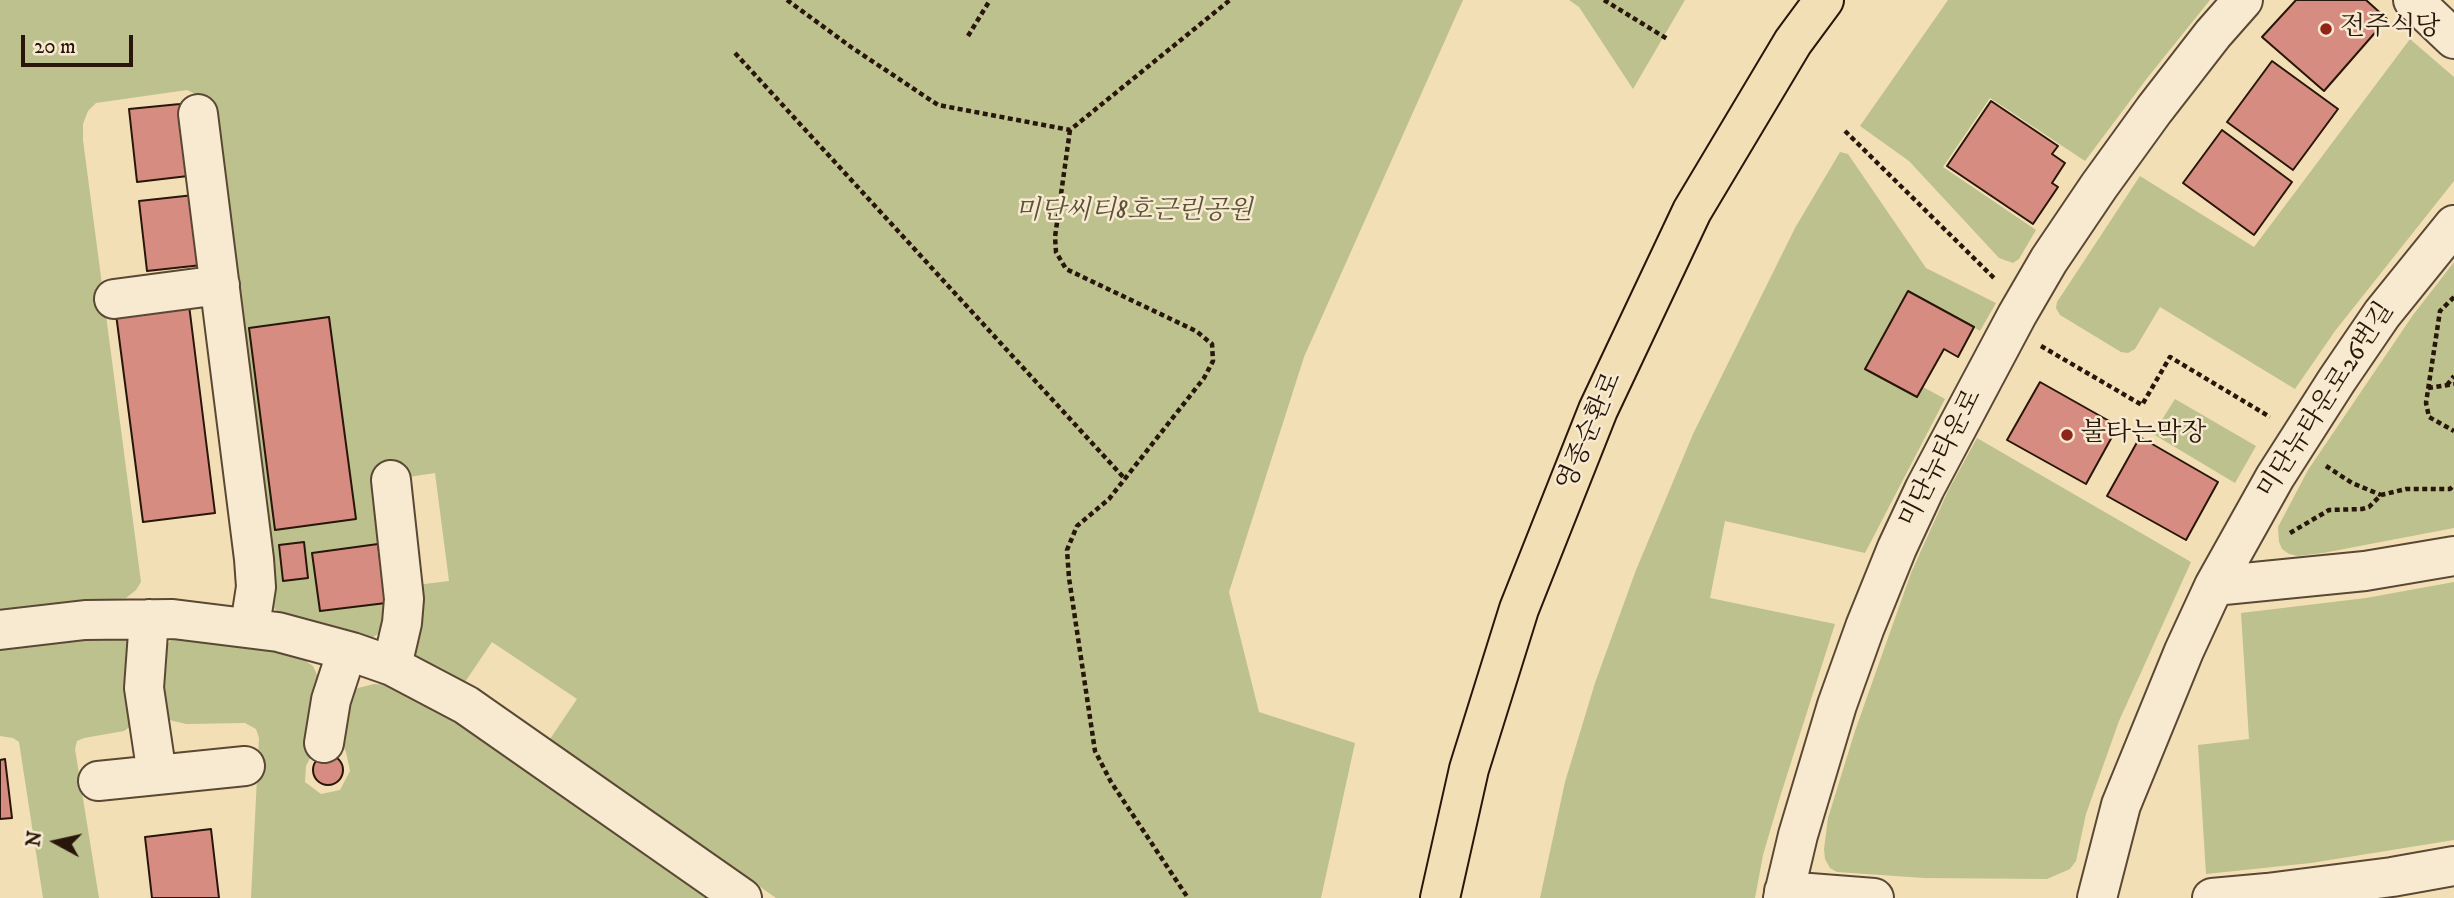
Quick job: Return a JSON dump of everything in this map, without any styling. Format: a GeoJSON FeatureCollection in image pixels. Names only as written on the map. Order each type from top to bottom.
{"type":"FeatureCollection","features":[{"type":"Feature","properties":{"kind":"main road","name":"영종순환로"},"geometry":{"type":"LineString","coordinates":[[1440,898],[1469,769],[1518,610],[1598,410],[1692,211],[1793,42],[1824,0]]}},
{"type":"Feature","properties":{"kind":"street","name":"미단뉴타운로"},"geometry":{"type":"LineString","coordinates":[[1874,898],[1784,895],[1798,835],[1838,705],[1865,627],[1897,548],[1925,488],[2049,260],[2154,110],[2243,0]]}},
{"type":"Feature","properties":{"kind":"street"},"geometry":{"type":"LineString","coordinates":[[2413,0],[2454,39]]}},
{"type":"Feature","properties":{"kind":"street"},"geometry":{"type":"LineString","coordinates":[[198,114],[255,569],[255,594],[247,628]]}},
{"type":"Feature","properties":{"kind":"street","name":"미단뉴타운로26번길"},"geometry":{"type":"LineString","coordinates":[[2097,898],[2121,805],[2178,664],[2214,586],[2275,477],[2337,380],[2382,314],[2454,225]]}},
{"type":"Feature","properties":{"kind":"street"},"geometry":{"type":"LineString","coordinates":[[114,299],[220,285]]}},
{"type":"Feature","properties":{"kind":"street"},"geometry":{"type":"LineString","coordinates":[[391,480],[404,599],[402,623],[392,666]]}},
{"type":"Feature","properties":{"kind":"street"},"geometry":{"type":"LineString","coordinates":[[2214,586],[2352,573],[2454,556]]}},
{"type":"Feature","properties":{"kind":"street"},"geometry":{"type":"LineString","coordinates":[[149,619],[144,688],[157,775]]}},
{"type":"Feature","properties":{"kind":"street"},"geometry":{"type":"LineString","coordinates":[[0,630],[85,620],[173,619],[278,632],[392,666],[466,705],[742,898]]}},
{"type":"Feature","properties":{"kind":"street"},"geometry":{"type":"LineString","coordinates":[[324,743],[331,700],[347,651]]}},
{"type":"Feature","properties":{"kind":"street"},"geometry":{"type":"LineString","coordinates":[[98,781],[245,766]]}},
{"type":"Feature","properties":{"kind":"street"},"geometry":{"type":"LineString","coordinates":[[2213,898],[2367,880],[2454,866]]}},
{"type":"Feature","properties":{"kind":"path"},"geometry":{"type":"LineString","coordinates":[[788,0],[851,47],[938,105],[1070,130]]}},
{"type":"Feature","properties":{"kind":"path"},"geometry":{"type":"LineString","coordinates":[[968,36],[990,0]]}},
{"type":"Feature","properties":{"kind":"path"},"geometry":{"type":"LineString","coordinates":[[1188,898],[1111,782],[1096,751],[1067,550],[1077,526],[1109,499],[1204,379],[1213,361],[1212,344],[1196,331],[1066,269],[1056,252],[1055,237],[1070,130],[1230,0]]}},
{"type":"Feature","properties":{"kind":"path"},"geometry":{"type":"LineString","coordinates":[[1604,0],[1669,40]]}},
{"type":"Feature","properties":{"kind":"path"},"geometry":{"type":"LineString","coordinates":[[735,53],[1125,479]]}},
{"type":"Feature","properties":{"kind":"path"},"geometry":{"type":"LineString","coordinates":[[1845,131],[1997,282]]}},
{"type":"Feature","properties":{"kind":"path"},"geometry":{"type":"LineString","coordinates":[[2454,297],[2440,311],[2426,411],[2429,417],[2454,431]]}},
{"type":"Feature","properties":{"kind":"path"},"geometry":{"type":"LineString","coordinates":[[2040,345],[2142,405],[2170,357],[2280,422]]}},
{"type":"Feature","properties":{"kind":"path"},"geometry":{"type":"LineString","coordinates":[[2446,385],[2454,376]]}},
{"type":"Feature","properties":{"kind":"path"},"geometry":{"type":"LineString","coordinates":[[2428,388],[2454,384]]}},
{"type":"Feature","properties":{"kind":"path"},"geometry":{"type":"LineString","coordinates":[[2322,462],[2352,483],[2381,495]]}},
{"type":"Feature","properties":{"kind":"path"},"geometry":{"type":"LineString","coordinates":[[2285,536],[2329,510],[2362,509],[2369,507],[2381,495],[2406,489],[2450,489],[2454,485]]}},
{"type":"Feature","properties":{"kind":"green space","name":"미단씨티8호근린공원"},"geometry":{"type":"Polygon","coordinates":[[[0,0],[1463,0],[1304,357],[1229,592],[1259,712],[1355,743],[1321,898],[776,898],[550,739],[577,699],[492,642],[465,682],[422,664],[415,654],[413,638],[416,585],[449,581],[435,473],[402,478],[394,580],[382,631],[372,638],[359,638],[280,614],[273,607],[269,595],[204,103],[197,95],[187,90],[96,103],[88,111],[83,124],[141,582],[126,598],[0,614],[0,0]]]}},
{"type":"Feature","properties":{"kind":"green space"},"geometry":{"type":"Polygon","coordinates":[[[1569,0],[1685,0],[1633,89],[1579,7],[1569,0]]]}},
{"type":"Feature","properties":{"kind":"green space"},"geometry":{"type":"Polygon","coordinates":[[[1948,0],[2210,0],[2085,161],[1990,98],[1943,167],[2036,230],[2019,259],[2013,263],[1999,258],[1909,161],[1860,126],[1948,0]]]}},
{"type":"Feature","properties":{"kind":"green space"},"geometry":{"type":"Polygon","coordinates":[[[2410,39],[2454,77],[2454,181],[2335,331],[2295,389],[2160,307],[2135,349],[2128,353],[2121,352],[2060,315],[2056,308],[2057,302],[2140,176],[2254,247],[2410,39]]]}},
{"type":"Feature","properties":{"kind":"green space"},"geometry":{"type":"Polygon","coordinates":[[[1840,152],[1848,154],[1926,268],[1996,303],[1980,331],[1908,291],[1866,368],[1917,397],[1923,387],[1945,399],[1865,553],[1725,521],[1710,598],[1835,624],[1763,855],[1755,898],[1540,898],[1565,782],[1595,683],[1636,570],[1693,434],[1795,228],[1840,152]]]}},
{"type":"Feature","properties":{"kind":"green space"},"geometry":{"type":"Polygon","coordinates":[[[2454,262],[2454,528],[2323,553],[2298,556],[2289,554],[2282,549],[2279,542],[2278,527],[2308,470],[2413,315],[2454,262]]]}},
{"type":"Feature","properties":{"kind":"green space"},"geometry":{"type":"Polygon","coordinates":[[[2175,399],[2256,446],[2235,483],[2153,434],[2175,399]]]}},
{"type":"Feature","properties":{"kind":"green space"},"geometry":{"type":"Polygon","coordinates":[[[1977,438],[2191,562],[2119,721],[2086,814],[2076,861],[2070,869],[2047,879],[1924,878],[1837,872],[1830,868],[1824,849],[1828,818],[1855,731],[1911,573],[1948,491],[1977,438]]]}},
{"type":"Feature","properties":{"kind":"green space"},"geometry":{"type":"Polygon","coordinates":[[[2454,582],[2454,840],[2311,863],[2206,874],[2198,745],[2249,739],[2241,613],[2366,598],[2454,582]]]}},
{"type":"Feature","properties":{"kind":"green space"},"geometry":{"type":"Polygon","coordinates":[[[118,634],[133,644],[131,726],[124,731],[84,738],[77,741],[75,749],[99,898],[43,898],[19,742],[0,736],[0,648],[118,634]]]}},
{"type":"Feature","properties":{"kind":"green space"},"geometry":{"type":"Polygon","coordinates":[[[182,635],[292,652],[313,666],[319,679],[312,754],[306,766],[305,782],[321,794],[340,790],[350,771],[346,752],[339,738],[347,696],[358,688],[374,684],[391,685],[422,699],[471,730],[715,898],[251,898],[259,738],[256,729],[245,723],[186,724],[165,719],[160,654],[169,642],[182,635]]]}},
{"type":"Feature","properties":{"kind":"building"},"geometry":{"type":"Polygon","coordinates":[[[2296,0],[2366,0],[2387,19],[2324,91],[2262,37],[2296,0]]]}},
{"type":"Feature","properties":{"kind":"building"},"geometry":{"type":"Polygon","coordinates":[[[2272,61],[2338,109],[2293,170],[2227,122],[2272,61]]]}},
{"type":"Feature","properties":{"kind":"building"},"geometry":{"type":"Polygon","coordinates":[[[1991,101],[2058,146],[2052,154],[2065,163],[2052,183],[2058,187],[2033,224],[1947,166],[1991,101]]]}},
{"type":"Feature","properties":{"kind":"building"},"geometry":{"type":"Polygon","coordinates":[[[180,104],[188,176],[137,182],[129,109],[180,104]]]}},
{"type":"Feature","properties":{"kind":"building"},"geometry":{"type":"Polygon","coordinates":[[[2222,130],[2292,182],[2254,235],[2183,183],[2222,130]]]}},
{"type":"Feature","properties":{"kind":"building"},"geometry":{"type":"Polygon","coordinates":[[[194,195],[202,265],[147,271],[139,201],[194,195]]]}},
{"type":"Feature","properties":{"kind":"building"},"geometry":{"type":"Polygon","coordinates":[[[1908,291],[1974,327],[1958,357],[1944,349],[1917,397],[1865,369],[1908,291]]]}},
{"type":"Feature","properties":{"kind":"building"},"geometry":{"type":"Polygon","coordinates":[[[189,305],[215,513],[143,522],[116,314],[189,305]]]}},
{"type":"Feature","properties":{"kind":"building"},"geometry":{"type":"Polygon","coordinates":[[[329,317],[356,519],[275,530],[249,328],[329,317]]]}},
{"type":"Feature","properties":{"kind":"building"},"geometry":{"type":"Polygon","coordinates":[[[2040,382],[2118,426],[2086,484],[2007,440],[2040,382]]]}},
{"type":"Feature","properties":{"kind":"building"},"geometry":{"type":"Polygon","coordinates":[[[2140,437],[2218,482],[2186,540],[2107,496],[2140,437]]]}},
{"type":"Feature","properties":{"kind":"building"},"geometry":{"type":"Polygon","coordinates":[[[304,542],[308,578],[283,581],[279,545],[304,542]]]}},
{"type":"Feature","properties":{"kind":"building"},"geometry":{"type":"Polygon","coordinates":[[[378,544],[386,603],[320,611],[312,553],[378,544]]]}},
{"type":"Feature","properties":{"kind":"building"},"geometry":{"type":"Polygon","coordinates":[[[328,755],[339,759],[343,770],[339,781],[328,785],[317,781],[313,770],[317,759],[328,755]]]}},
{"type":"Feature","properties":{"kind":"building"},"geometry":{"type":"Polygon","coordinates":[[[5,759],[12,818],[0,819],[0,760],[5,759]]]}},
{"type":"Feature","properties":{"kind":"building"},"geometry":{"type":"Polygon","coordinates":[[[211,829],[219,898],[152,898],[145,837],[211,829]]]}},
{"type":"Feature","properties":{"kind":"place","name":"전주식당"},"geometry":{"type":"Point","coordinates":[2326,29]}},
{"type":"Feature","properties":{"kind":"place","name":"불타는막장"},"geometry":{"type":"Point","coordinates":[2067,435]}}]}
